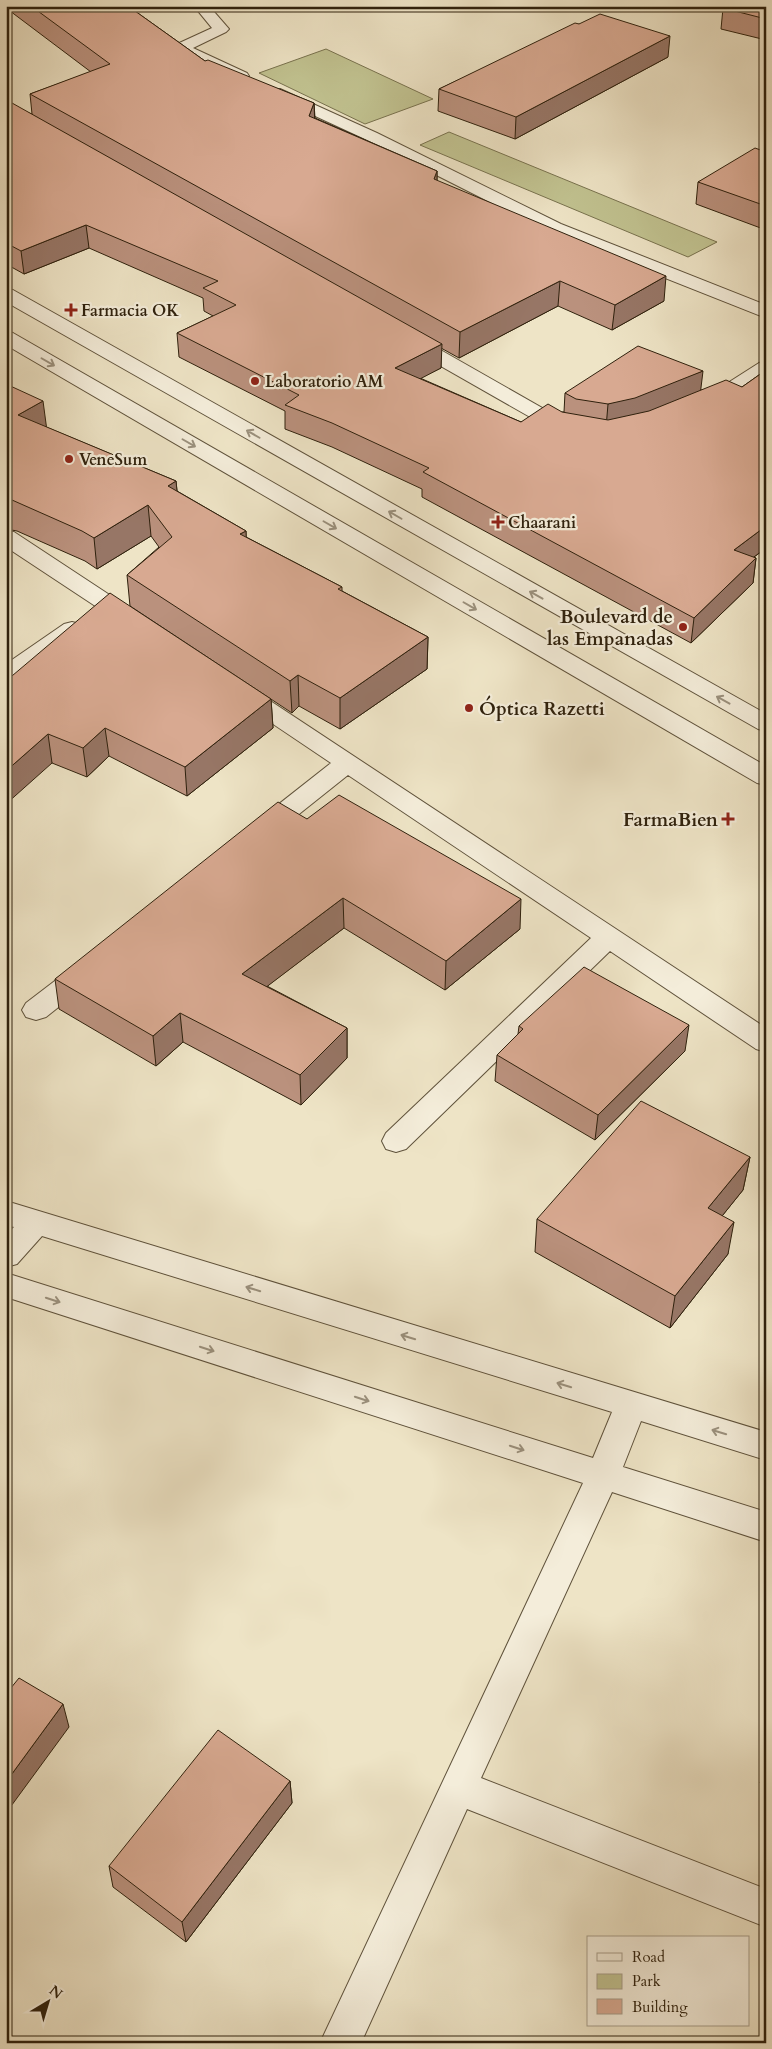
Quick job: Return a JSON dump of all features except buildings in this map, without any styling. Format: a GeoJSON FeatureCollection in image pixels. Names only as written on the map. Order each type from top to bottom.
{"type":"FeatureCollection","features":[{"type":"Feature","properties":{"kind":"street"},"geometry":{"type":"LineString","coordinates":[[201,6],[221,29],[180,48],[371,136],[555,228],[766,312]]}},
{"type":"Feature","properties":{"kind":"street"},"geometry":{"type":"LineString","coordinates":[[6,294],[766,724]]}},
{"type":"Feature","properties":{"kind":"street"},"geometry":{"type":"LineString","coordinates":[[395,332],[568,430],[587,433]]}},
{"type":"Feature","properties":{"kind":"street"},"geometry":{"type":"LineString","coordinates":[[6,337],[766,777]]}},
{"type":"Feature","properties":{"kind":"street"},"geometry":{"type":"LineString","coordinates":[[684,412],[719,397],[766,367]]}},
{"type":"Feature","properties":{"kind":"street"},"geometry":{"type":"LineString","coordinates":[[6,537],[149,631]]}},
{"type":"Feature","properties":{"kind":"street"},"geometry":{"type":"LineString","coordinates":[[6,675],[108,604]]}},
{"type":"Feature","properties":{"kind":"street"},"geometry":{"type":"LineString","coordinates":[[223,681],[766,1042]]}},
{"type":"Feature","properties":{"kind":"street"},"geometry":{"type":"LineString","coordinates":[[238,850],[347,763]]}},
{"type":"Feature","properties":{"kind":"street"},"geometry":{"type":"LineString","coordinates":[[396,1141],[608,937]]}},
{"type":"Feature","properties":{"kind":"street"},"geometry":{"type":"LineString","coordinates":[[36,1010],[106,955]]}},
{"type":"Feature","properties":{"kind":"street"},"geometry":{"type":"LineString","coordinates":[[6,1213],[631,1405],[763,1437]]}},
{"type":"Feature","properties":{"kind":"street"},"geometry":{"type":"LineString","coordinates":[[6,1255],[36,1223]]}},
{"type":"Feature","properties":{"kind":"street"},"geometry":{"type":"LineString","coordinates":[[6,1285],[766,1527]]}},
{"type":"Feature","properties":{"kind":"street"},"geometry":{"type":"LineString","coordinates":[[340,2043],[603,1475],[631,1405]]}},
{"type":"Feature","properties":{"kind":"street"},"geometry":{"type":"LineString","coordinates":[[458,1787],[766,1908]]}},
{"type":"Feature","properties":{"kind":"green space"},"geometry":{"type":"Polygon","coordinates":[[[326,49],[433,99],[365,124],[259,73],[326,49]]]}},
{"type":"Feature","properties":{"kind":"green space"},"geometry":{"type":"Polygon","coordinates":[[[449,132],[717,242],[688,257],[420,145],[449,132]]]}},
{"type":"Feature","properties":{"kind":"place","name":"Farmacia OK"},"geometry":{"type":"Point","coordinates":[71,310]}},
{"type":"Feature","properties":{"kind":"place","name":"Laboratorio AM"},"geometry":{"type":"Point","coordinates":[255,381]}},
{"type":"Feature","properties":{"kind":"place","name":"VeneSum"},"geometry":{"type":"Point","coordinates":[69,459]}},
{"type":"Feature","properties":{"kind":"place","name":"Chaarani"},"geometry":{"type":"Point","coordinates":[498,522]}},
{"type":"Feature","properties":{"kind":"place","name":"Boulevard de las Empanadas"},"geometry":{"type":"Point","coordinates":[683,627]}},
{"type":"Feature","properties":{"kind":"place","name":"Óptica Razetti"},"geometry":{"type":"Point","coordinates":[469,708]}},
{"type":"Feature","properties":{"kind":"place","name":"FarmaBien"},"geometry":{"type":"Point","coordinates":[728,819]}}]}
